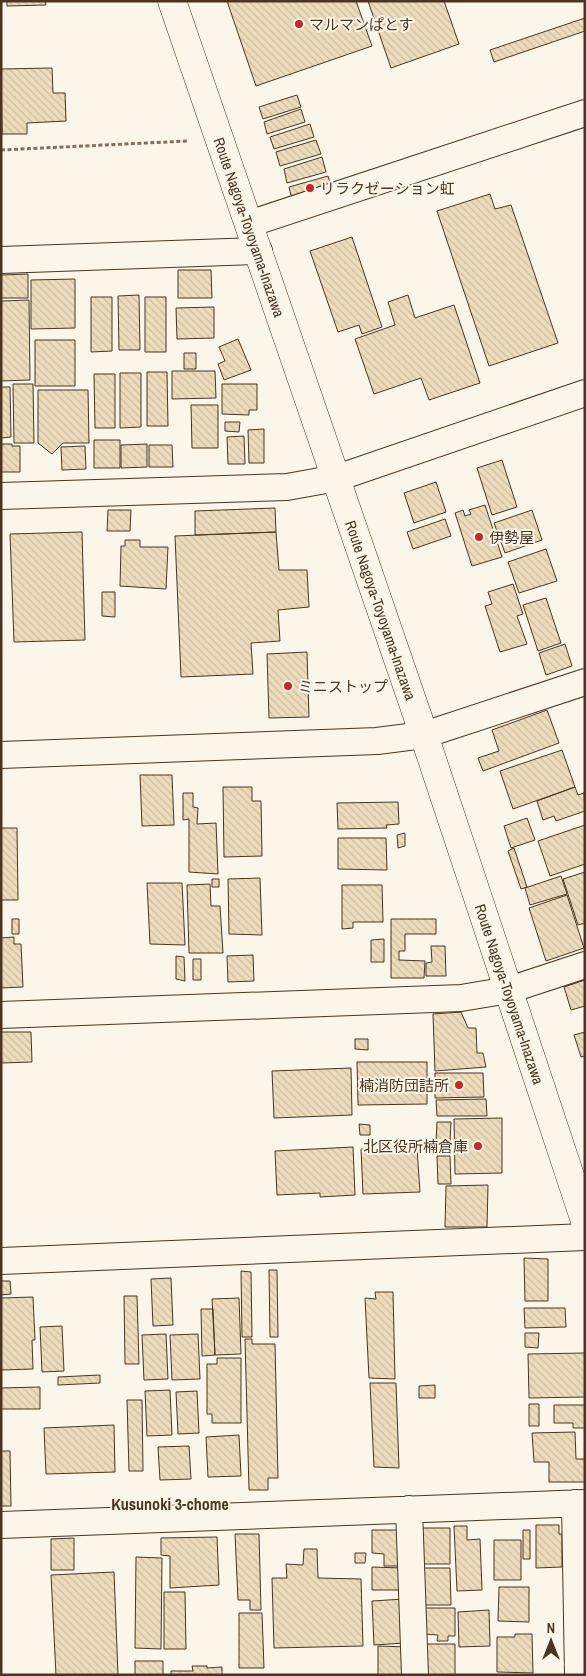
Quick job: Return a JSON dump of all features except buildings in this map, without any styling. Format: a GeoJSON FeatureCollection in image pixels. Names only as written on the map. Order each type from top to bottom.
{"type":"FeatureCollection","features":[{"type":"Feature","properties":{"kind":"main road","name":"Route Nagoya-Toyoyama-Inazawa"},"geometry":{"type":"LineString","coordinates":[[172,1],[337,478],[585,1221]]}},
{"type":"Feature","properties":{"kind":"street"},"geometry":{"type":"LineString","coordinates":[[249,224],[585,113]]}},
{"type":"Feature","properties":{"kind":"street"},"geometry":{"type":"LineString","coordinates":[[1,260],[259,251]]}},
{"type":"Feature","properties":{"kind":"street"},"geometry":{"type":"LineString","coordinates":[[1,496],[286,487],[337,478],[585,394]]}},
{"type":"Feature","properties":{"kind":"street"},"geometry":{"type":"LineString","coordinates":[[1,755],[377,741],[424,735],[585,682]]}},
{"type":"Feature","properties":{"kind":"street"},"geometry":{"type":"LineString","coordinates":[[1,1016],[461,998],[508,990],[585,964]]}},
{"type":"Feature","properties":{"kind":"street"},"geometry":{"type":"LineString","coordinates":[[1,1261],[585,1237]]}},
{"type":"Feature","properties":{"kind":"street"},"geometry":{"type":"LineString","coordinates":[[1,1525],[580,1503],[578,1675]]}},
{"type":"Feature","properties":{"kind":"street"},"geometry":{"type":"LineString","coordinates":[[409,1509],[415,1675]]}},
{"type":"Feature","properties":{"kind":"path"},"geometry":{"type":"LineString","coordinates":[[1,150],[188,141]]}},
{"type":"Feature","properties":{"kind":"place","name":"マルマンぱとす"},"geometry":{"type":"Point","coordinates":[299,24]}},
{"type":"Feature","properties":{"kind":"place","name":"リラクゼーション虹"},"geometry":{"type":"Point","coordinates":[310,188]}},
{"type":"Feature","properties":{"kind":"place","name":"伊勢屋"},"geometry":{"type":"Point","coordinates":[479,537]}},
{"type":"Feature","properties":{"kind":"place","name":"ミニストップ"},"geometry":{"type":"Point","coordinates":[288,686]}},
{"type":"Feature","properties":{"kind":"place","name":"楠消防団詰所"},"geometry":{"type":"Point","coordinates":[459,1085]}},
{"type":"Feature","properties":{"kind":"place","name":"北区役所楠倉庫"},"geometry":{"type":"Point","coordinates":[478,1146]}},
{"type":"Feature","properties":{"kind":"district","name":"Kusunoki 3-chome"},"geometry":{"type":"Point","coordinates":[170,1504]}}]}
